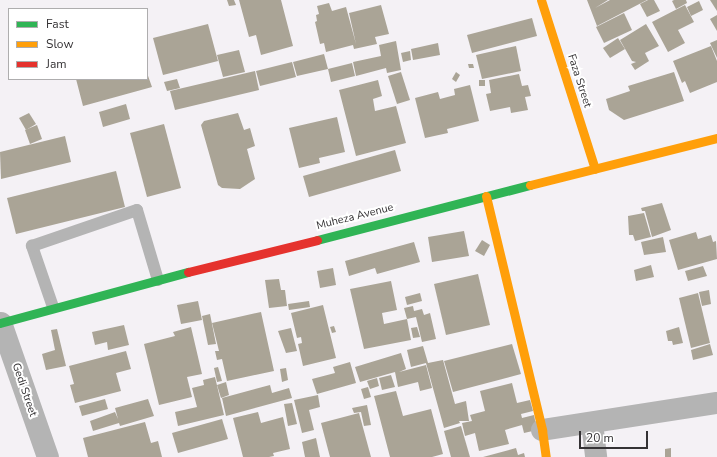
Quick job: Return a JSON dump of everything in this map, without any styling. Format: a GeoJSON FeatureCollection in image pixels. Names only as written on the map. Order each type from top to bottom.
{"type":"FeatureCollection","features":[{"type":"Feature","properties":{"kind":"street","name":"Faza Street"},"geometry":{"type":"LineString","coordinates":[[542,0],[595,169]]}},
{"type":"Feature","properties":{"kind":"street","name":"Muheza Avenue"},"geometry":{"type":"LineString","coordinates":[[0,323],[53,307],[717,138]]}},
{"type":"Feature","properties":{"kind":"street"},"geometry":{"type":"LineString","coordinates":[[486,196],[542,430],[546,457]]}},
{"type":"Feature","properties":{"kind":"street","name":"Gedi Street"},"geometry":{"type":"LineString","coordinates":[[0,323],[48,457]]}},
{"type":"Feature","properties":{"kind":"street"},"geometry":{"type":"LineString","coordinates":[[542,430],[717,403]]}},
{"type":"Feature","properties":{"kind":"street"},"geometry":{"type":"LineString","coordinates":[[592,423],[596,457]]}},
{"type":"Feature","properties":{"kind":"lane"},"geometry":{"type":"LineString","coordinates":[[53,307],[32,246],[137,210],[158,280]]}},
{"type":"Feature","properties":{"kind":"building"},"geometry":{"type":"Polygon","coordinates":[[[227,0],[234,0],[236,5],[229,6],[227,0]]]}},
{"type":"Feature","properties":{"kind":"building"},"geometry":{"type":"Polygon","coordinates":[[[239,0],[281,0],[293,46],[261,55],[256,35],[249,37],[239,0]]]}},
{"type":"Feature","properties":{"kind":"building"},"geometry":{"type":"Polygon","coordinates":[[[587,0],[608,0],[595,8],[610,0],[647,0],[597,26],[587,0]]]}},
{"type":"Feature","properties":{"kind":"building"},"geometry":{"type":"Polygon","coordinates":[[[648,0],[654,0],[660,11],[647,17],[640,4],[648,0]]]}},
{"type":"Feature","properties":{"kind":"building"},"geometry":{"type":"Polygon","coordinates":[[[686,0],[687,3],[676,9],[672,1],[686,0]]]}},
{"type":"Feature","properties":{"kind":"building"},"geometry":{"type":"Polygon","coordinates":[[[710,0],[717,0],[717,11],[710,0]]]}},
{"type":"Feature","properties":{"kind":"building"},"geometry":{"type":"Polygon","coordinates":[[[699,1],[703,10],[691,16],[687,7],[699,1]]]}},
{"type":"Feature","properties":{"kind":"building"},"geometry":{"type":"Polygon","coordinates":[[[329,3],[332,11],[346,7],[356,44],[349,13],[381,5],[389,34],[375,37],[377,44],[354,49],[353,45],[326,52],[324,43],[320,44],[315,22],[317,21],[316,15],[319,14],[317,6],[329,3]]]}},
{"type":"Feature","properties":{"kind":"building"},"geometry":{"type":"Polygon","coordinates":[[[685,5],[694,22],[678,30],[685,43],[668,52],[652,22],[685,5]]]}},
{"type":"Feature","properties":{"kind":"building"},"geometry":{"type":"Polygon","coordinates":[[[624,13],[632,30],[604,43],[596,27],[624,13]]]}},
{"type":"Feature","properties":{"kind":"building"},"geometry":{"type":"Polygon","coordinates":[[[717,15],[717,31],[710,19],[717,15]]]}},
{"type":"Feature","properties":{"kind":"building"},"geometry":{"type":"Polygon","coordinates":[[[532,18],[537,36],[472,53],[467,35],[532,18]]]}},
{"type":"Feature","properties":{"kind":"building"},"geometry":{"type":"Polygon","coordinates":[[[208,24],[218,61],[163,75],[153,38],[208,24]]]}},
{"type":"Feature","properties":{"kind":"building"},"geometry":{"type":"Polygon","coordinates":[[[646,24],[659,46],[645,53],[649,61],[635,70],[631,64],[636,62],[632,61],[620,40],[646,24]]]}},
{"type":"Feature","properties":{"kind":"building"},"geometry":{"type":"Polygon","coordinates":[[[618,38],[625,49],[610,58],[603,48],[618,38]]]}},
{"type":"Feature","properties":{"kind":"building"},"geometry":{"type":"Polygon","coordinates":[[[717,40],[717,58],[710,43],[717,40]]]}},
{"type":"Feature","properties":{"kind":"building"},"geometry":{"type":"Polygon","coordinates":[[[396,41],[401,70],[387,73],[386,68],[356,76],[353,62],[381,56],[379,45],[396,41]]]}},
{"type":"Feature","properties":{"kind":"building"},"geometry":{"type":"Polygon","coordinates":[[[438,43],[440,55],[413,60],[411,49],[438,43]]]}},
{"type":"Feature","properties":{"kind":"building"},"geometry":{"type":"Polygon","coordinates":[[[516,46],[521,71],[482,79],[476,55],[516,46]]]}},
{"type":"Feature","properties":{"kind":"building"},"geometry":{"type":"Polygon","coordinates":[[[711,46],[717,61],[717,82],[690,93],[685,81],[682,83],[673,61],[711,46]]]}},
{"type":"Feature","properties":{"kind":"building"},"geometry":{"type":"Polygon","coordinates":[[[239,50],[245,72],[223,77],[217,55],[239,50]]]}},
{"type":"Feature","properties":{"kind":"building"},"geometry":{"type":"Polygon","coordinates":[[[410,51],[411,60],[403,62],[401,53],[410,51]]]}},
{"type":"Feature","properties":{"kind":"building"},"geometry":{"type":"Polygon","coordinates":[[[324,54],[328,69],[297,76],[293,62],[324,54]]]}},
{"type":"Feature","properties":{"kind":"building"},"geometry":{"type":"Polygon","coordinates":[[[292,62],[296,77],[260,86],[256,71],[292,62]]]}},
{"type":"Feature","properties":{"kind":"building"},"geometry":{"type":"Polygon","coordinates":[[[352,63],[355,76],[331,82],[328,69],[352,63]]]}},
{"type":"Feature","properties":{"kind":"building"},"geometry":{"type":"Polygon","coordinates":[[[468,64],[473,64],[474,68],[469,68],[468,64]]]}},
{"type":"Feature","properties":{"kind":"building"},"geometry":{"type":"Polygon","coordinates":[[[255,71],[259,90],[175,110],[170,91],[255,71]]]}},
{"type":"Feature","properties":{"kind":"building"},"geometry":{"type":"Polygon","coordinates":[[[401,72],[410,100],[397,104],[388,76],[401,72]]]}},
{"type":"Feature","properties":{"kind":"building"},"geometry":{"type":"Polygon","coordinates":[[[456,72],[460,75],[456,82],[452,79],[456,72]]]}},
{"type":"Feature","properties":{"kind":"building"},"geometry":{"type":"Polygon","coordinates":[[[674,72],[684,101],[624,120],[609,110],[606,99],[630,91],[628,86],[674,72]]]}},
{"type":"Feature","properties":{"kind":"building"},"geometry":{"type":"Polygon","coordinates":[[[519,74],[522,86],[528,85],[531,96],[525,97],[528,110],[511,113],[510,107],[490,111],[486,94],[491,93],[489,80],[519,74]]]}},
{"type":"Feature","properties":{"kind":"building"},"geometry":{"type":"Polygon","coordinates":[[[148,76],[152,87],[83,106],[76,80],[148,80],[148,76]]]}},
{"type":"Feature","properties":{"kind":"building"},"geometry":{"type":"Polygon","coordinates":[[[177,79],[180,88],[167,91],[164,82],[177,79]]]}},
{"type":"Feature","properties":{"kind":"building"},"geometry":{"type":"Polygon","coordinates":[[[378,80],[382,96],[373,99],[375,111],[396,106],[406,143],[356,156],[339,90],[378,80]]]}},
{"type":"Feature","properties":{"kind":"building"},"geometry":{"type":"Polygon","coordinates":[[[479,80],[485,80],[485,86],[479,86],[479,80]]]}},
{"type":"Feature","properties":{"kind":"building"},"geometry":{"type":"Polygon","coordinates":[[[470,85],[479,121],[447,129],[448,133],[425,138],[415,98],[438,92],[440,99],[455,95],[454,89],[470,85]]]}},
{"type":"Feature","properties":{"kind":"building"},"geometry":{"type":"Polygon","coordinates":[[[126,104],[130,119],[103,127],[99,112],[126,104]]]}},
{"type":"Feature","properties":{"kind":"building"},"geometry":{"type":"Polygon","coordinates":[[[29,113],[36,124],[26,130],[19,118],[29,113]]]}},
{"type":"Feature","properties":{"kind":"building"},"geometry":{"type":"Polygon","coordinates":[[[238,113],[244,130],[250,128],[255,146],[247,149],[255,179],[240,189],[222,188],[218,185],[201,125],[204,121],[238,113]]]}},
{"type":"Feature","properties":{"kind":"building"},"geometry":{"type":"Polygon","coordinates":[[[337,117],[345,152],[319,158],[320,163],[299,168],[289,128],[337,117]]]}},
{"type":"Feature","properties":{"kind":"building"},"geometry":{"type":"Polygon","coordinates":[[[164,124],[181,188],[147,197],[130,133],[164,124]]]}},
{"type":"Feature","properties":{"kind":"building"},"geometry":{"type":"Polygon","coordinates":[[[37,125],[42,139],[30,144],[25,130],[37,125]]]}},
{"type":"Feature","properties":{"kind":"building"},"geometry":{"type":"Polygon","coordinates":[[[65,136],[71,162],[1,179],[0,152],[65,136]]]}},
{"type":"Feature","properties":{"kind":"building"},"geometry":{"type":"Polygon","coordinates":[[[395,150],[401,171],[309,197],[303,176],[395,150]]]}},
{"type":"Feature","properties":{"kind":"building"},"geometry":{"type":"Polygon","coordinates":[[[116,171],[125,207],[16,234],[7,198],[116,171]]]}},
{"type":"Feature","properties":{"kind":"building"},"geometry":{"type":"Polygon","coordinates":[[[662,203],[671,230],[652,237],[645,211],[642,211],[641,208],[662,203]]]}},
{"type":"Feature","properties":{"kind":"building"},"geometry":{"type":"Polygon","coordinates":[[[644,213],[651,237],[635,241],[633,235],[629,235],[628,216],[644,213]]]}},
{"type":"Feature","properties":{"kind":"building"},"geometry":{"type":"Polygon","coordinates":[[[464,231],[469,256],[432,262],[428,237],[464,231]]]}},
{"type":"Feature","properties":{"kind":"building"},"geometry":{"type":"Polygon","coordinates":[[[696,232],[698,239],[711,235],[713,242],[716,241],[717,259],[678,270],[669,240],[696,232]]]}},
{"type":"Feature","properties":{"kind":"building"},"geometry":{"type":"Polygon","coordinates":[[[663,237],[666,252],[644,255],[641,242],[663,237]]]}},
{"type":"Feature","properties":{"kind":"building"},"geometry":{"type":"Polygon","coordinates":[[[482,240],[490,245],[484,256],[475,251],[482,240]]]}},
{"type":"Feature","properties":{"kind":"building"},"geometry":{"type":"Polygon","coordinates":[[[414,242],[420,262],[377,274],[375,268],[349,276],[345,261],[414,242]]]}},
{"type":"Feature","properties":{"kind":"building"},"geometry":{"type":"Polygon","coordinates":[[[651,265],[654,277],[636,281],[634,270],[651,265]]]}},
{"type":"Feature","properties":{"kind":"building"},"geometry":{"type":"Polygon","coordinates":[[[703,266],[707,276],[688,281],[685,271],[703,266]]]}},
{"type":"Feature","properties":{"kind":"building"},"geometry":{"type":"Polygon","coordinates":[[[333,268],[336,285],[320,288],[317,271],[333,268]]]}},
{"type":"Feature","properties":{"kind":"building"},"geometry":{"type":"Polygon","coordinates":[[[478,274],[490,325],[446,335],[434,284],[478,274]]]}},
{"type":"Feature","properties":{"kind":"building"},"geometry":{"type":"Polygon","coordinates":[[[279,279],[281,290],[285,290],[287,306],[269,308],[265,280],[279,279]]]}},
{"type":"Feature","properties":{"kind":"building"},"geometry":{"type":"Polygon","coordinates":[[[391,281],[397,310],[382,313],[384,324],[407,319],[411,340],[364,349],[350,289],[391,281]]]}},
{"type":"Feature","properties":{"kind":"building"},"geometry":{"type":"Polygon","coordinates":[[[709,290],[711,304],[702,306],[699,292],[709,290]]]}},
{"type":"Feature","properties":{"kind":"building"},"geometry":{"type":"Polygon","coordinates":[[[420,293],[422,301],[407,305],[405,297],[420,293]]]}},
{"type":"Feature","properties":{"kind":"building"},"geometry":{"type":"Polygon","coordinates":[[[698,293],[710,343],[691,348],[679,298],[698,293]]]}},
{"type":"Feature","properties":{"kind":"building"},"geometry":{"type":"Polygon","coordinates":[[[198,301],[202,320],[181,324],[177,305],[198,301]]]}},
{"type":"Feature","properties":{"kind":"building"},"geometry":{"type":"Polygon","coordinates":[[[309,301],[310,307],[289,310],[288,304],[309,301]]]}},
{"type":"Feature","properties":{"kind":"building"},"geometry":{"type":"Polygon","coordinates":[[[323,305],[336,358],[303,366],[298,344],[302,343],[301,337],[297,338],[291,313],[323,305]]]}},
{"type":"Feature","properties":{"kind":"building"},"geometry":{"type":"Polygon","coordinates":[[[413,306],[414,311],[422,309],[424,315],[430,313],[436,339],[422,342],[416,317],[407,319],[404,308],[413,306]]]}},
{"type":"Feature","properties":{"kind":"building"},"geometry":{"type":"Polygon","coordinates":[[[261,312],[274,371],[227,381],[222,359],[217,360],[215,351],[219,351],[212,323],[261,312]]]}},
{"type":"Feature","properties":{"kind":"building"},"geometry":{"type":"Polygon","coordinates":[[[210,314],[216,344],[208,345],[202,316],[210,314]]]}},
{"type":"Feature","properties":{"kind":"building"},"geometry":{"type":"Polygon","coordinates":[[[124,325],[129,345],[108,350],[107,342],[95,345],[92,332],[124,325]]]}},
{"type":"Feature","properties":{"kind":"building"},"geometry":{"type":"Polygon","coordinates":[[[334,326],[336,332],[332,333],[330,327],[334,326]]]}},
{"type":"Feature","properties":{"kind":"building"},"geometry":{"type":"Polygon","coordinates":[[[191,327],[202,374],[187,377],[192,397],[159,405],[144,344],[175,336],[173,332],[191,327]]]}},
{"type":"Feature","properties":{"kind":"building"},"geometry":{"type":"Polygon","coordinates":[[[417,327],[420,337],[413,338],[411,328],[417,327]]]}},
{"type":"Feature","properties":{"kind":"building"},"geometry":{"type":"Polygon","coordinates":[[[679,327],[683,343],[673,345],[672,341],[668,341],[666,331],[679,327]]]}},
{"type":"Feature","properties":{"kind":"building"},"geometry":{"type":"Polygon","coordinates":[[[291,328],[297,351],[286,353],[278,331],[291,328]]]}},
{"type":"Feature","properties":{"kind":"building"},"geometry":{"type":"Polygon","coordinates":[[[57,329],[66,366],[46,370],[42,354],[55,350],[51,330],[57,329]]]}},
{"type":"Feature","properties":{"kind":"building"},"geometry":{"type":"Polygon","coordinates":[[[512,344],[521,374],[453,392],[444,361],[512,344]]]}},
{"type":"Feature","properties":{"kind":"building"},"geometry":{"type":"Polygon","coordinates":[[[710,344],[713,355],[693,360],[691,350],[710,344]]]}},
{"type":"Feature","properties":{"kind":"building"},"geometry":{"type":"Polygon","coordinates":[[[423,346],[428,363],[443,360],[455,404],[466,401],[469,421],[459,421],[460,423],[444,428],[426,363],[411,367],[407,350],[423,346]]]}},
{"type":"Feature","properties":{"kind":"building"},"geometry":{"type":"Polygon","coordinates":[[[126,351],[131,369],[116,373],[121,391],[75,403],[70,385],[74,384],[69,366],[126,351]]]}},
{"type":"Feature","properties":{"kind":"building"},"geometry":{"type":"Polygon","coordinates":[[[401,353],[406,369],[399,372],[426,365],[432,388],[420,391],[418,382],[398,387],[395,372],[360,382],[355,367],[401,353]]]}},
{"type":"Feature","properties":{"kind":"building"},"geometry":{"type":"Polygon","coordinates":[[[350,362],[356,383],[317,394],[312,379],[335,373],[333,367],[350,362]]]}},
{"type":"Feature","properties":{"kind":"building"},"geometry":{"type":"Polygon","coordinates":[[[218,367],[222,381],[217,382],[214,368],[218,367]]]}},
{"type":"Feature","properties":{"kind":"building"},"geometry":{"type":"Polygon","coordinates":[[[286,368],[288,380],[282,382],[280,369],[286,368]]]}},
{"type":"Feature","properties":{"kind":"building"},"geometry":{"type":"Polygon","coordinates":[[[391,375],[395,387],[382,390],[379,378],[391,375]]]}},
{"type":"Feature","properties":{"kind":"building"},"geometry":{"type":"Polygon","coordinates":[[[215,377],[224,415],[178,426],[175,412],[197,407],[192,388],[204,385],[203,380],[215,377]]]}},
{"type":"Feature","properties":{"kind":"building"},"geometry":{"type":"Polygon","coordinates":[[[377,378],[379,386],[370,389],[367,381],[377,378]]]}},
{"type":"Feature","properties":{"kind":"building"},"geometry":{"type":"Polygon","coordinates":[[[226,382],[229,395],[221,398],[217,385],[226,382]]]}},
{"type":"Feature","properties":{"kind":"building"},"geometry":{"type":"Polygon","coordinates":[[[512,383],[517,403],[530,400],[533,411],[521,414],[522,418],[534,415],[537,430],[524,433],[522,425],[505,430],[509,444],[479,451],[475,433],[465,436],[462,423],[472,421],[470,415],[485,411],[480,391],[512,383]]]}},
{"type":"Feature","properties":{"kind":"building"},"geometry":{"type":"Polygon","coordinates":[[[270,385],[272,393],[289,388],[292,398],[226,416],[222,398],[270,385]]]}},
{"type":"Feature","properties":{"kind":"building"},"geometry":{"type":"Polygon","coordinates":[[[368,387],[371,397],[364,399],[361,389],[368,387]]]}},
{"type":"Feature","properties":{"kind":"building"},"geometry":{"type":"Polygon","coordinates":[[[396,391],[403,416],[431,409],[443,454],[432,457],[390,457],[374,396],[396,391]]]}},
{"type":"Feature","properties":{"kind":"building"},"geometry":{"type":"Polygon","coordinates":[[[318,395],[320,407],[309,410],[314,430],[302,433],[294,400],[318,395]]]}},
{"type":"Feature","properties":{"kind":"building"},"geometry":{"type":"Polygon","coordinates":[[[105,399],[108,409],[82,416],[79,406],[105,399]]]}},
{"type":"Feature","properties":{"kind":"building"},"geometry":{"type":"Polygon","coordinates":[[[148,399],[154,416],[120,426],[119,423],[93,431],[90,421],[115,412],[118,419],[115,408],[148,399]]]}},
{"type":"Feature","properties":{"kind":"building"},"geometry":{"type":"Polygon","coordinates":[[[292,403],[297,424],[288,426],[284,404],[292,403]]]}},
{"type":"Feature","properties":{"kind":"building"},"geometry":{"type":"Polygon","coordinates":[[[367,405],[371,425],[364,426],[361,412],[354,413],[352,408],[367,405]]]}},
{"type":"Feature","properties":{"kind":"building"},"geometry":{"type":"Polygon","coordinates":[[[258,412],[261,423],[283,417],[290,449],[273,453],[274,456],[269,457],[243,457],[233,418],[258,412]]]}},
{"type":"Feature","properties":{"kind":"building"},"geometry":{"type":"Polygon","coordinates":[[[359,413],[371,457],[330,457],[321,423],[359,413]]]}},
{"type":"Feature","properties":{"kind":"building"},"geometry":{"type":"Polygon","coordinates":[[[222,419],[228,439],[178,453],[172,433],[222,419]]]}},
{"type":"Feature","properties":{"kind":"building"},"geometry":{"type":"Polygon","coordinates":[[[145,422],[151,443],[158,441],[162,457],[88,457],[83,438],[145,422]]]}},
{"type":"Feature","properties":{"kind":"building"},"geometry":{"type":"Polygon","coordinates":[[[461,426],[470,457],[451,457],[444,431],[461,426]]]}},
{"type":"Feature","properties":{"kind":"building"},"geometry":{"type":"Polygon","coordinates":[[[316,438],[320,457],[305,457],[302,442],[316,438]]]}},
{"type":"Feature","properties":{"kind":"building"},"geometry":{"type":"Polygon","coordinates":[[[516,448],[518,455],[524,453],[525,457],[483,457],[516,448]]]}},
{"type":"Feature","properties":{"kind":"building"},"geometry":{"type":"Polygon","coordinates":[[[671,448],[671,457],[665,457],[665,449],[671,448]]]}},
{"type":"Feature","properties":{"kind":"traffic: fast"},"geometry":{"type":"LineString","coordinates":[[317,240],[530,185]]}},
{"type":"Feature","properties":{"kind":"traffic: fast"},"geometry":{"type":"LineString","coordinates":[[0,323],[188,272]]}},
{"type":"Feature","properties":{"kind":"traffic: slow"},"geometry":{"type":"LineString","coordinates":[[541,0],[595,169]]}},
{"type":"Feature","properties":{"kind":"traffic: slow"},"geometry":{"type":"LineString","coordinates":[[530,185],[717,138]]}},
{"type":"Feature","properties":{"kind":"traffic: slow"},"geometry":{"type":"LineString","coordinates":[[486,196],[542,430],[546,457]]}},
{"type":"Feature","properties":{"kind":"traffic: jam"},"geometry":{"type":"LineString","coordinates":[[188,272],[317,240]]}}]}
